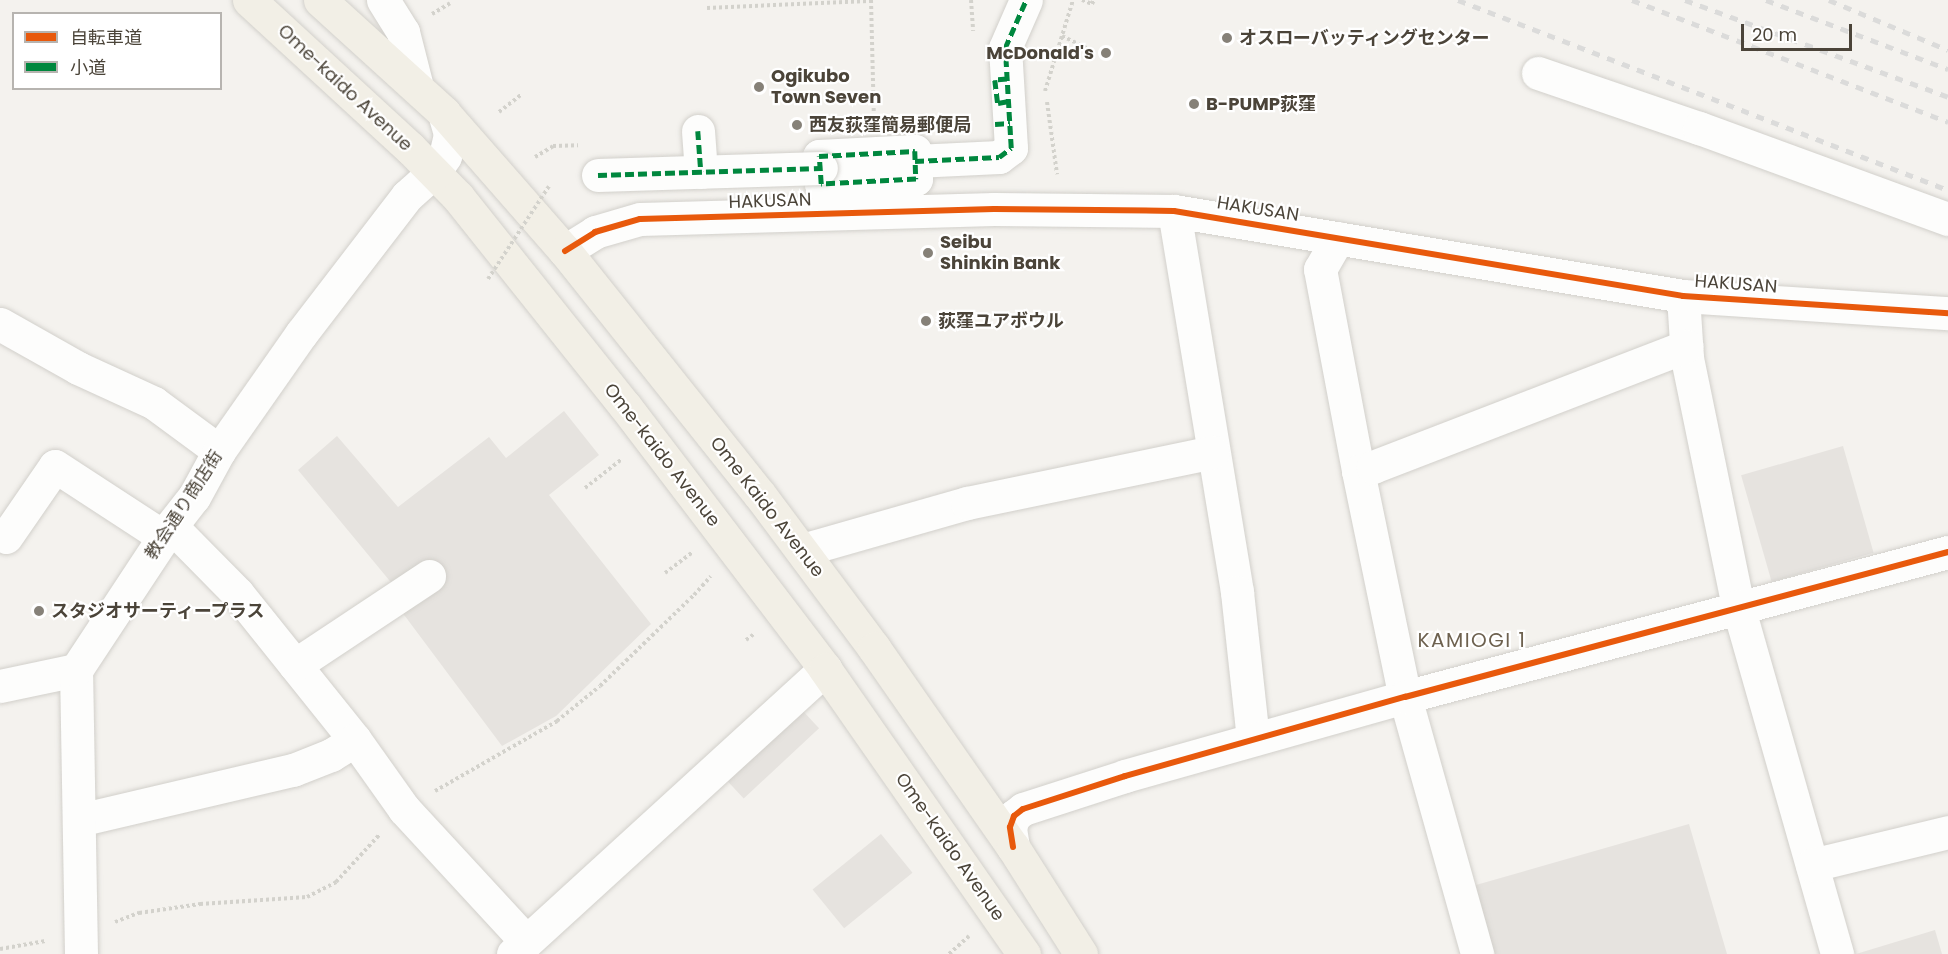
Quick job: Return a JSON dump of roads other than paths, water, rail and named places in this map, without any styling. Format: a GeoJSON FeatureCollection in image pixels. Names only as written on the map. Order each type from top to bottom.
{"type":"FeatureCollection","features":[{"type":"Feature","properties":{"kind":"main road","name":"Ome-kaido Avenue"},"geometry":{"type":"LineString","coordinates":[[249,0],[434,172],[625,406],[825,669],[1024,954]]}},
{"type":"Feature","properties":{"kind":"main road","name":"Ome Kaido Avenue"},"geometry":{"type":"LineString","coordinates":[[320,0],[444,113],[565,251],[802,550],[1013,847],[1081,954]]}},
{"type":"Feature","properties":{"kind":"street"},"geometry":{"type":"LineString","coordinates":[[383,0],[403,32],[417,87]]}},
{"type":"Feature","properties":{"kind":"street"},"geometry":{"type":"LineString","coordinates":[[598,176],[821,168],[822,184],[916,179],[915,161],[999,157],[1011,148],[1006,107],[1005,48],[1026,0]]}},
{"type":"Feature","properties":{"kind":"street"},"geometry":{"type":"LineString","coordinates":[[1538,73],[1699,128],[1948,219]]}},
{"type":"Feature","properties":{"kind":"street","name":"教会通り商店街"},"geometry":{"type":"LineString","coordinates":[[76,670],[194,497],[219,451],[336,288],[407,196],[434,172],[445,156],[450,134],[444,113]]}},
{"type":"Feature","properties":{"kind":"street"},"geometry":{"type":"LineString","coordinates":[[698,131],[701,172]]}},
{"type":"Feature","properties":{"kind":"street","name":"HAKUSAN"},"geometry":{"type":"LineString","coordinates":[[565,251],[595,232],[640,219],[1062,208],[1173,210],[1683,296],[1948,313]]}},
{"type":"Feature","properties":{"kind":"street"},"geometry":{"type":"LineString","coordinates":[[1173,210],[1236,592],[1254,739]]}},
{"type":"Feature","properties":{"kind":"street"},"geometry":{"type":"LineString","coordinates":[[1338,238],[1320,269],[1358,471],[1405,697],[1477,954]]}},
{"type":"Feature","properties":{"kind":"street"},"geometry":{"type":"LineString","coordinates":[[1683,296],[1686,346],[1738,606],[1837,954]]}},
{"type":"Feature","properties":{"kind":"street"},"geometry":{"type":"LineString","coordinates":[[0,324],[78,368],[154,403],[219,451]]}},
{"type":"Feature","properties":{"kind":"street"},"geometry":{"type":"LineString","coordinates":[[1358,471],[1686,346]]}},
{"type":"Feature","properties":{"kind":"street"},"geometry":{"type":"LineString","coordinates":[[802,550],[967,503],[1213,452]]}},
{"type":"Feature","properties":{"kind":"street"},"geometry":{"type":"LineString","coordinates":[[6,537],[55,466],[168,532],[238,594],[355,740],[404,809],[520,948],[825,669]]}},
{"type":"Feature","properties":{"kind":"street"},"geometry":{"type":"LineString","coordinates":[[1013,847],[1010,827],[1014,816],[1023,809],[1254,739],[1405,697],[1738,606],[1948,552]]}},
{"type":"Feature","properties":{"kind":"street"},"geometry":{"type":"LineString","coordinates":[[295,665],[429,576]]}},
{"type":"Feature","properties":{"kind":"street"},"geometry":{"type":"LineString","coordinates":[[0,686],[76,670],[81,945]]}},
{"type":"Feature","properties":{"kind":"street"},"geometry":{"type":"LineString","coordinates":[[79,820],[293,770],[331,755],[355,740]]}},
{"type":"Feature","properties":{"kind":"street"},"geometry":{"type":"LineString","coordinates":[[1812,866],[1948,832]]}},
{"type":"Feature","properties":{"kind":"railway"},"geometry":{"type":"LineString","coordinates":[[1458,0],[1948,190]]}},
{"type":"Feature","properties":{"kind":"railway"},"geometry":{"type":"LineString","coordinates":[[1632,0],[1948,122]]}},
{"type":"Feature","properties":{"kind":"railway"},"geometry":{"type":"LineString","coordinates":[[1685,0],[1948,97]]}},
{"type":"Feature","properties":{"kind":"railway"},"geometry":{"type":"LineString","coordinates":[[1766,0],[1948,69]]}},
{"type":"Feature","properties":{"kind":"railway"},"geometry":{"type":"LineString","coordinates":[[1829,0],[1948,50]]}},
{"type":"Feature","properties":{"kind":"place","name":"オスローバッティングセンター"},"geometry":{"type":"Point","coordinates":[1227,38]}},
{"type":"Feature","properties":{"kind":"place","name":"McDonald's"},"geometry":{"type":"Point","coordinates":[1106,53]}},
{"type":"Feature","properties":{"kind":"place","name":"Ogikubo Town Seven"},"geometry":{"type":"Point","coordinates":[759,87]}},
{"type":"Feature","properties":{"kind":"place","name":"B-PUMP荻窪"},"geometry":{"type":"Point","coordinates":[1194,104]}},
{"type":"Feature","properties":{"kind":"place","name":"西友荻窪簡易郵便局"},"geometry":{"type":"Point","coordinates":[797,125]}},
{"type":"Feature","properties":{"kind":"place","name":"Seibu Shinkin Bank"},"geometry":{"type":"Point","coordinates":[928,253]}},
{"type":"Feature","properties":{"kind":"place","name":"荻窪ユアボウル"},"geometry":{"type":"Point","coordinates":[926,321]}},
{"type":"Feature","properties":{"kind":"place","name":"スタジオサーティープラス"},"geometry":{"type":"Point","coordinates":[39,611]}},
{"type":"Feature","properties":{"kind":"district","name":"KAMIOGI 1"},"geometry":{"type":"Point","coordinates":[1472,640]}}]}
